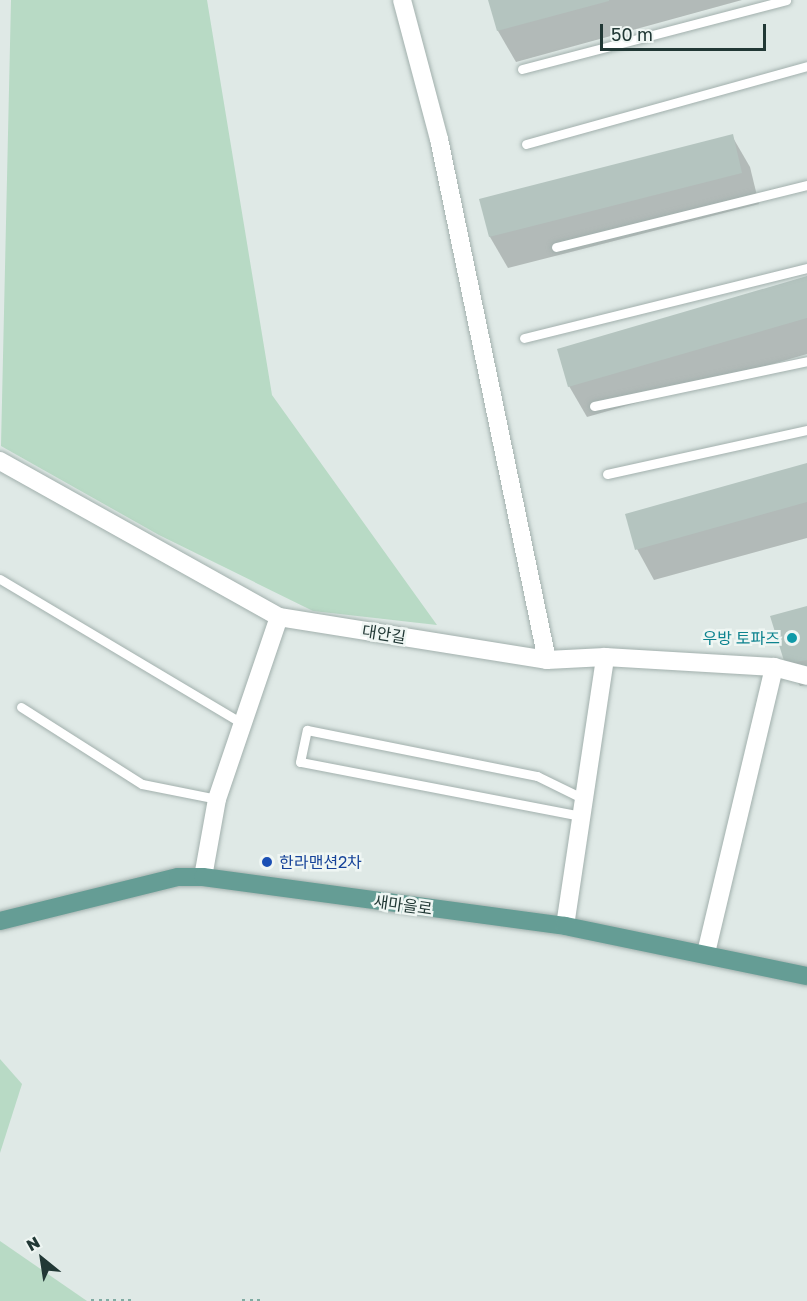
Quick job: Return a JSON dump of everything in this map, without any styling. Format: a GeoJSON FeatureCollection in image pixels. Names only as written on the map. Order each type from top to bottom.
{"type":"FeatureCollection","features":[{"type":"Feature","properties":{"kind":"main road","name":"새마을로"},"geometry":{"type":"LineString","coordinates":[[0,921],[178,877],[203,877],[565,926],[706,953],[807,976]]}},
{"type":"Feature","properties":{"kind":"street"},"geometry":{"type":"LineString","coordinates":[[402,0],[439,138],[547,660]]}},
{"type":"Feature","properties":{"kind":"street","name":"대안길"},"geometry":{"type":"LineString","coordinates":[[0,461],[279,617],[547,660],[605,657],[774,667],[807,676]]}},
{"type":"Feature","properties":{"kind":"street"},"geometry":{"type":"LineString","coordinates":[[203,877],[217,799],[279,617]]}},
{"type":"Feature","properties":{"kind":"street"},"geometry":{"type":"LineString","coordinates":[[565,926],[605,657]]}},
{"type":"Feature","properties":{"kind":"street"},"geometry":{"type":"LineString","coordinates":[[706,953],[774,667]]}},
{"type":"Feature","properties":{"kind":"lane"},"geometry":{"type":"LineString","coordinates":[[522,69],[786,0]]}},
{"type":"Feature","properties":{"kind":"lane"},"geometry":{"type":"LineString","coordinates":[[526,144],[807,66]]}},
{"type":"Feature","properties":{"kind":"lane"},"geometry":{"type":"LineString","coordinates":[[556,247],[807,186]]}},
{"type":"Feature","properties":{"kind":"lane"},"geometry":{"type":"LineString","coordinates":[[524,338],[807,268]]}},
{"type":"Feature","properties":{"kind":"lane"},"geometry":{"type":"LineString","coordinates":[[594,406],[807,361]]}},
{"type":"Feature","properties":{"kind":"lane"},"geometry":{"type":"LineString","coordinates":[[607,474],[807,430]]}},
{"type":"Feature","properties":{"kind":"lane"},"geometry":{"type":"LineString","coordinates":[[0,579],[242,723]]}},
{"type":"Feature","properties":{"kind":"lane"},"geometry":{"type":"LineString","coordinates":[[21,707],[142,783],[217,799]]}},
{"type":"Feature","properties":{"kind":"lane"},"geometry":{"type":"LineString","coordinates":[[307,730],[537,776],[583,808],[300,762],[307,730]]}},
{"type":"Feature","properties":{"kind":"path"},"geometry":{"type":"LineString","coordinates":[[91,1301],[133,1301]]}},
{"type":"Feature","properties":{"kind":"path"},"geometry":{"type":"LineString","coordinates":[[242,1301],[260,1301]]}},
{"type":"Feature","properties":{"kind":"green space"},"geometry":{"type":"Polygon","coordinates":[[[11,0],[207,0],[272,395],[437,625],[313,611],[159,535],[1,446],[11,0]]]}},
{"type":"Feature","properties":{"kind":"green space"},"geometry":{"type":"Polygon","coordinates":[[[0,1059],[22,1084],[0,1153],[0,1059]]]}},
{"type":"Feature","properties":{"kind":"green space"},"geometry":{"type":"Polygon","coordinates":[[[0,1241],[87,1301],[0,1301],[0,1241]]]}},
{"type":"Feature","properties":{"kind":"building"},"geometry":{"type":"Polygon","coordinates":[[[488,0],[609,0],[609,1],[497,31],[488,0]]]}},
{"type":"Feature","properties":{"kind":"building"},"geometry":{"type":"Polygon","coordinates":[[[733,134],[742,173],[489,237],[479,199],[733,134]]]}},
{"type":"Feature","properties":{"kind":"building"},"geometry":{"type":"Polygon","coordinates":[[[807,276],[807,318],[568,387],[557,349],[807,276]]]}},
{"type":"Feature","properties":{"kind":"building"},"geometry":{"type":"Polygon","coordinates":[[[807,463],[807,502],[635,550],[625,514],[807,463]]]}},
{"type":"Feature","properties":{"kind":"building","name":"우방 토파즈"},"geometry":{"type":"Polygon","coordinates":[[[807,606],[807,660],[785,664],[770,616],[807,606]]]}},
{"type":"Feature","properties":{"kind":"place","name":"우방 토파즈"},"geometry":{"type":"Point","coordinates":[792,638]}},
{"type":"Feature","properties":{"kind":"place","name":"한라맨션2차"},"geometry":{"type":"Point","coordinates":[267,862]}}]}
